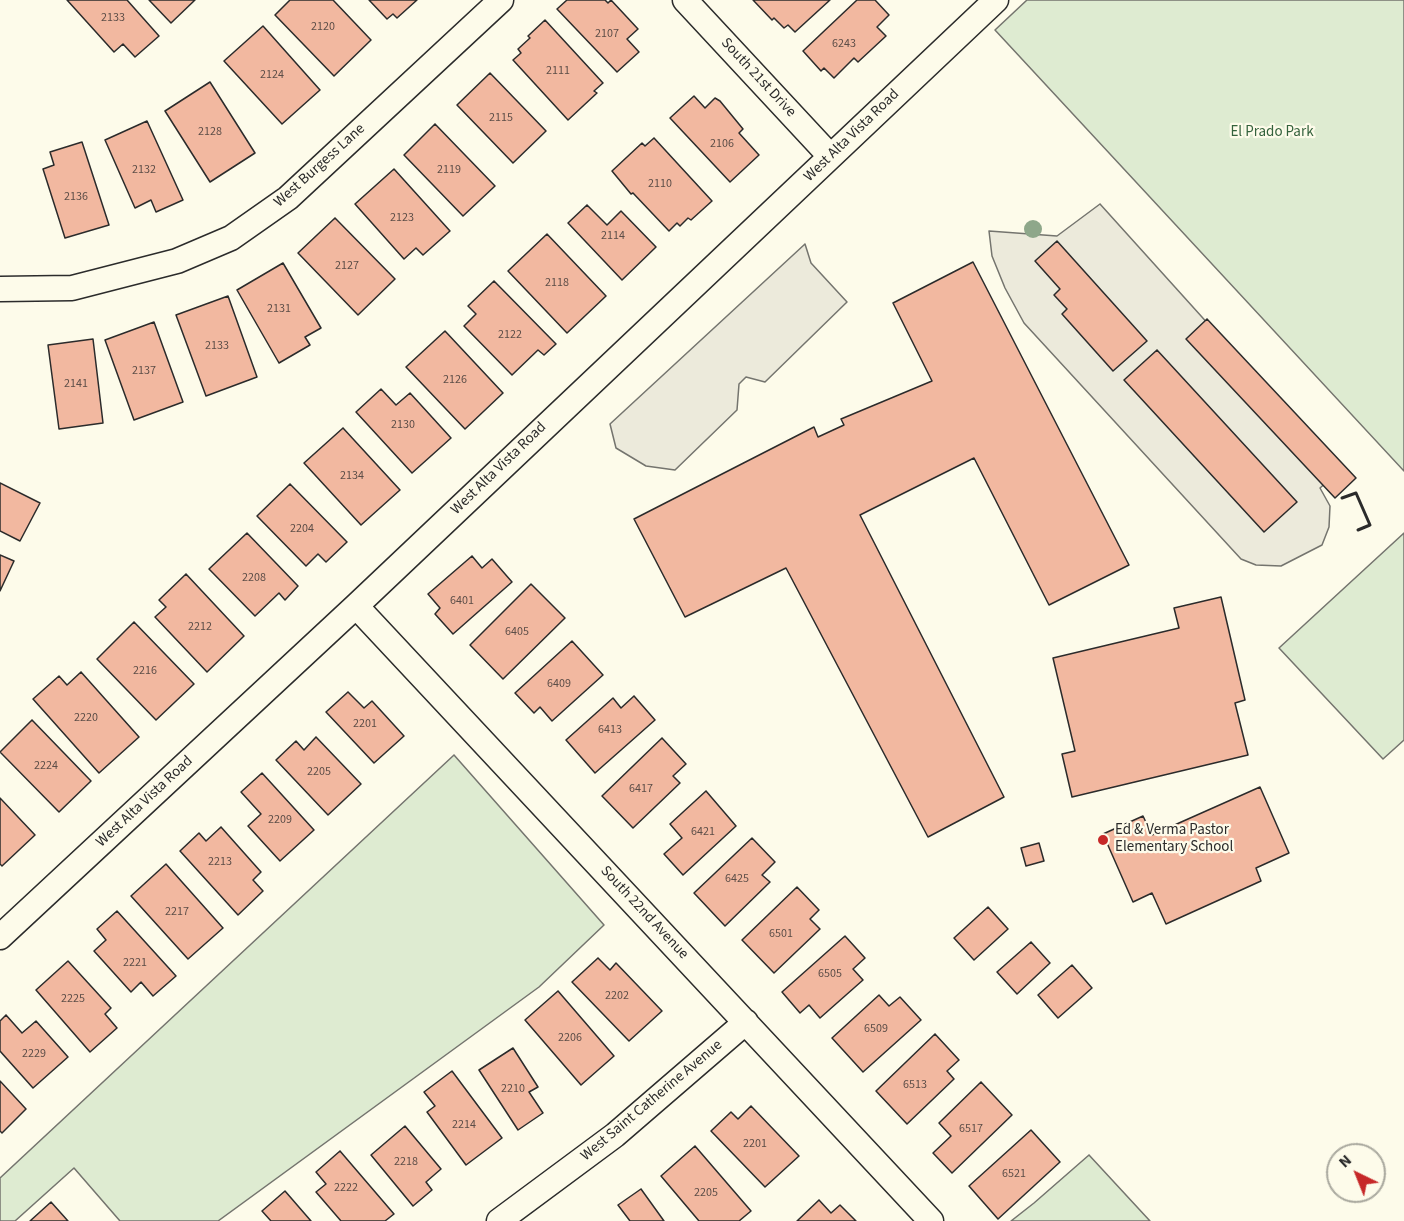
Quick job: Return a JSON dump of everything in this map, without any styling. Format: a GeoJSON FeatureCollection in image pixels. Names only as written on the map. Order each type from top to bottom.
{"type":"FeatureCollection","features":[{"type":"Feature","properties":{"kind":"street","name":"West Burgess Lane"},"geometry":{"type":"LineString","coordinates":[[0,289],[72,288],[177,261],[231,238],[288,198],[501,0]]}},
{"type":"Feature","properties":{"kind":"street","name":"South 21st Drive"},"geometry":{"type":"LineString","coordinates":[[685,0],[830,156]]}},
{"type":"Feature","properties":{"kind":"street","name":"West Alta Vista Road"},"geometry":{"type":"LineString","coordinates":[[0,937],[356,606],[996,0]]}},
{"type":"Feature","properties":{"kind":"street","name":"South 22nd Avenue"},"geometry":{"type":"LineString","coordinates":[[356,606],[932,1221]]}},
{"type":"Feature","properties":{"kind":"street","name":"West Saint Catherine Avenue"},"geometry":{"type":"LineString","coordinates":[[499,1221],[615,1135],[746,1022]]}},
{"type":"Feature","properties":{"kind":"green space","name":"El Prado Park"},"geometry":{"type":"Polygon","coordinates":[[[1027,0],[1404,0],[1404,471],[995,30],[1027,0]]]}},
{"type":"Feature","properties":{"kind":"green space"},"geometry":{"type":"Polygon","coordinates":[[[1404,533],[1404,740],[1383,759],[1279,648],[1404,533]]]}},
{"type":"Feature","properties":{"kind":"green space"},"geometry":{"type":"Polygon","coordinates":[[[454,755],[604,925],[539,987],[218,1221],[120,1221],[74,1168],[15,1221],[0,1221],[0,1178],[454,755]]]}},
{"type":"Feature","properties":{"kind":"green space"},"geometry":{"type":"Polygon","coordinates":[[[1089,1155],[1150,1221],[1011,1221],[1034,1203],[1089,1155]]]}},
{"type":"Feature","properties":{"kind":"shaded area"},"geometry":{"type":"Polygon","coordinates":[[[1100,204],[1340,470],[1320,488],[1330,506],[1329,527],[1322,545],[1281,566],[1256,565],[1241,559],[1024,323],[1005,288],[992,256],[989,231],[1057,236],[1100,204]]]}},
{"type":"Feature","properties":{"kind":"shaded area"},"geometry":{"type":"Polygon","coordinates":[[[805,244],[811,263],[847,302],[765,382],[746,377],[739,384],[737,410],[675,470],[646,466],[616,448],[610,424],[805,244]]]}},
{"type":"Feature","properties":{"kind":"building"},"geometry":{"type":"Polygon","coordinates":[[[67,0],[127,0],[159,36],[135,57],[123,44],[114,52],[67,0]]]}},
{"type":"Feature","properties":{"kind":"building"},"geometry":{"type":"Polygon","coordinates":[[[149,0],[195,0],[171,23],[149,0]]]}},
{"type":"Feature","properties":{"kind":"building"},"geometry":{"type":"Polygon","coordinates":[[[290,0],[333,0],[371,40],[334,76],[275,15],[290,0]]]}},
{"type":"Feature","properties":{"kind":"building"},"geometry":{"type":"Polygon","coordinates":[[[369,0],[417,0],[397,18],[393,14],[387,19],[369,0]]]}},
{"type":"Feature","properties":{"kind":"building"},"geometry":{"type":"Polygon","coordinates":[[[567,0],[605,0],[608,3],[611,0],[638,29],[627,39],[639,52],[617,72],[557,9],[567,0]]]}},
{"type":"Feature","properties":{"kind":"building"},"geometry":{"type":"Polygon","coordinates":[[[753,0],[830,0],[795,32],[788,25],[784,28],[774,18],[772,20],[753,0]]]}},
{"type":"Feature","properties":{"kind":"building"},"geometry":{"type":"Polygon","coordinates":[[[857,0],[875,0],[889,15],[877,27],[886,36],[858,62],[854,58],[834,78],[824,68],[821,71],[803,51],[857,0]]]}},
{"type":"Feature","properties":{"kind":"building"},"geometry":{"type":"Polygon","coordinates":[[[545,20],[603,83],[594,91],[597,93],[568,120],[513,60],[521,53],[518,49],[530,38],[528,36],[545,20]]]}},
{"type":"Feature","properties":{"kind":"building"},"geometry":{"type":"Polygon","coordinates":[[[263,26],[320,90],[282,124],[224,61],[263,26]]]}},
{"type":"Feature","properties":{"kind":"building"},"geometry":{"type":"Polygon","coordinates":[[[490,73],[546,131],[513,163],[457,105],[490,73]]]}},
{"type":"Feature","properties":{"kind":"building"},"geometry":{"type":"Polygon","coordinates":[[[210,82],[255,153],[210,182],[165,111],[210,82]]]}},
{"type":"Feature","properties":{"kind":"building"},"geometry":{"type":"Polygon","coordinates":[[[694,96],[705,108],[715,98],[720,101],[743,129],[739,133],[759,155],[730,182],[670,118],[694,96]]]}},
{"type":"Feature","properties":{"kind":"building"},"geometry":{"type":"Polygon","coordinates":[[[147,121],[183,200],[156,212],[151,200],[135,208],[105,140],[147,121]]]}},
{"type":"Feature","properties":{"kind":"building"},"geometry":{"type":"Polygon","coordinates":[[[435,124],[495,186],[463,216],[404,155],[435,124]]]}},
{"type":"Feature","properties":{"kind":"building"},"geometry":{"type":"Polygon","coordinates":[[[654,138],[712,201],[691,220],[688,218],[680,226],[677,223],[669,231],[633,193],[631,194],[612,171],[642,143],[645,146],[654,138]]]}},
{"type":"Feature","properties":{"kind":"building"},"geometry":{"type":"Polygon","coordinates":[[[82,142],[109,225],[65,238],[43,169],[54,165],[50,152],[82,142]]]}},
{"type":"Feature","properties":{"kind":"building"},"geometry":{"type":"Polygon","coordinates":[[[394,169],[450,231],[423,255],[416,248],[404,259],[355,204],[394,169]]]}},
{"type":"Feature","properties":{"kind":"building"},"geometry":{"type":"Polygon","coordinates":[[[587,205],[607,225],[621,211],[656,247],[622,280],[568,223],[587,205]]]}},
{"type":"Feature","properties":{"kind":"building"},"geometry":{"type":"Polygon","coordinates":[[[335,218],[395,279],[358,315],[298,253],[335,218]]]}},
{"type":"Feature","properties":{"kind":"building"},"geometry":{"type":"Polygon","coordinates":[[[547,234],[606,296],[567,333],[508,271],[547,234]]]}},
{"type":"Feature","properties":{"kind":"building"},"geometry":{"type":"Polygon","coordinates":[[[1057,241],[1147,341],[1113,371],[1062,314],[1067,309],[1054,295],[1060,289],[1035,261],[1057,241]]]}},
{"type":"Feature","properties":{"kind":"building"},"geometry":{"type":"Polygon","coordinates":[[[973,262],[1129,565],[1049,605],[974,458],[860,515],[1004,797],[928,837],[786,568],[685,617],[634,519],[814,427],[818,437],[844,425],[841,419],[932,381],[893,303],[973,262]]]}},
{"type":"Feature","properties":{"kind":"building"},"geometry":{"type":"Polygon","coordinates":[[[283,263],[321,328],[305,337],[310,345],[279,363],[237,290],[283,263]]]}},
{"type":"Feature","properties":{"kind":"building"},"geometry":{"type":"Polygon","coordinates":[[[494,281],[556,344],[544,355],[538,350],[512,375],[464,326],[476,314],[468,306],[494,281]]]}},
{"type":"Feature","properties":{"kind":"building"},"geometry":{"type":"Polygon","coordinates":[[[228,296],[257,377],[206,396],[176,315],[228,296]]]}},
{"type":"Feature","properties":{"kind":"building"},"geometry":{"type":"Polygon","coordinates":[[[1207,319],[1356,478],[1335,498],[1186,339],[1207,319]]]}},
{"type":"Feature","properties":{"kind":"building"},"geometry":{"type":"Polygon","coordinates":[[[154,322],[183,402],[134,420],[105,340],[154,322]]]}},
{"type":"Feature","properties":{"kind":"building"},"geometry":{"type":"Polygon","coordinates":[[[445,331],[503,393],[465,429],[406,367],[445,331]]]}},
{"type":"Feature","properties":{"kind":"building"},"geometry":{"type":"Polygon","coordinates":[[[93,339],[103,423],[59,429],[48,345],[93,339]]]}},
{"type":"Feature","properties":{"kind":"building"},"geometry":{"type":"Polygon","coordinates":[[[1157,350],[1297,502],[1264,532],[1124,380],[1157,350]]]}},
{"type":"Feature","properties":{"kind":"building"},"geometry":{"type":"Polygon","coordinates":[[[381,389],[396,405],[410,393],[451,438],[412,473],[356,412],[381,389]]]}},
{"type":"Feature","properties":{"kind":"building"},"geometry":{"type":"Polygon","coordinates":[[[343,428],[400,490],[361,525],[304,463],[343,428]]]}},
{"type":"Feature","properties":{"kind":"building"},"geometry":{"type":"Polygon","coordinates":[[[0,483],[40,503],[20,541],[0,531],[0,483]]]}},
{"type":"Feature","properties":{"kind":"building"},"geometry":{"type":"Polygon","coordinates":[[[290,484],[347,542],[326,562],[318,554],[306,566],[257,516],[290,484]]]}},
{"type":"Feature","properties":{"kind":"building"},"geometry":{"type":"Polygon","coordinates":[[[247,533],[298,586],[285,600],[279,593],[255,616],[209,569],[247,533]]]}},
{"type":"Feature","properties":{"kind":"building"},"geometry":{"type":"Polygon","coordinates":[[[0,555],[14,561],[0,591],[0,555]]]}},
{"type":"Feature","properties":{"kind":"building"},"geometry":{"type":"Polygon","coordinates":[[[472,556],[482,568],[492,559],[512,582],[453,634],[435,614],[440,608],[428,594],[472,556]]]}},
{"type":"Feature","properties":{"kind":"building"},"geometry":{"type":"Polygon","coordinates":[[[186,574],[244,636],[207,672],[155,617],[166,607],[159,600],[186,574]]]}},
{"type":"Feature","properties":{"kind":"building"},"geometry":{"type":"Polygon","coordinates":[[[531,584],[565,618],[503,679],[470,645],[531,584]]]}},
{"type":"Feature","properties":{"kind":"building"},"geometry":{"type":"Polygon","coordinates":[[[1221,597],[1245,700],[1235,703],[1248,755],[1072,797],[1062,754],[1075,751],[1053,658],[1179,628],[1174,608],[1221,597]]]}},
{"type":"Feature","properties":{"kind":"building"},"geometry":{"type":"Polygon","coordinates":[[[134,622],[194,684],[156,720],[97,659],[134,622]]]}},
{"type":"Feature","properties":{"kind":"building"},"geometry":{"type":"Polygon","coordinates":[[[572,641],[603,675],[552,721],[540,707],[534,713],[515,693],[572,641]]]}},
{"type":"Feature","properties":{"kind":"building"},"geometry":{"type":"Polygon","coordinates":[[[81,672],[139,737],[99,773],[33,699],[59,676],[67,685],[81,672]]]}},
{"type":"Feature","properties":{"kind":"building"},"geometry":{"type":"Polygon","coordinates":[[[348,692],[364,708],[372,701],[404,736],[374,763],[326,712],[348,692]]]}},
{"type":"Feature","properties":{"kind":"building"},"geometry":{"type":"Polygon","coordinates":[[[634,696],[655,720],[595,773],[566,740],[613,698],[621,708],[634,696]]]}},
{"type":"Feature","properties":{"kind":"building"},"geometry":{"type":"Polygon","coordinates":[[[32,720],[91,781],[59,812],[0,752],[32,720]]]}},
{"type":"Feature","properties":{"kind":"building"},"geometry":{"type":"Polygon","coordinates":[[[316,737],[361,784],[328,815],[276,760],[296,741],[304,750],[316,737]]]}},
{"type":"Feature","properties":{"kind":"building"},"geometry":{"type":"Polygon","coordinates":[[[662,738],[686,764],[673,776],[680,783],[633,828],[602,796],[662,738]]]}},
{"type":"Feature","properties":{"kind":"building"},"geometry":{"type":"Polygon","coordinates":[[[262,773],[314,830],[280,861],[248,826],[261,814],[241,792],[262,773]]]}},
{"type":"Feature","properties":{"kind":"building"},"geometry":{"type":"Polygon","coordinates":[[[1260,787],[1289,853],[1256,868],[1261,881],[1166,924],[1152,893],[1133,902],[1103,834],[1143,816],[1152,835],[1260,787]]]}},
{"type":"Feature","properties":{"kind":"building"},"geometry":{"type":"Polygon","coordinates":[[[706,791],[736,826],[683,875],[664,854],[682,838],[670,824],[706,791]]]}},
{"type":"Feature","properties":{"kind":"building"},"geometry":{"type":"Polygon","coordinates":[[[0,798],[35,835],[2,866],[0,864],[0,798]]]}},
{"type":"Feature","properties":{"kind":"building"},"geometry":{"type":"Polygon","coordinates":[[[221,827],[261,872],[253,880],[263,891],[238,915],[180,851],[199,833],[206,841],[221,827]]]}},
{"type":"Feature","properties":{"kind":"building"},"geometry":{"type":"Polygon","coordinates":[[[752,838],[775,862],[762,875],[770,882],[725,926],[694,893],[752,838]]]}},
{"type":"Feature","properties":{"kind":"building"},"geometry":{"type":"Polygon","coordinates":[[[1039,843],[1044,861],[1026,866],[1021,848],[1039,843]]]}},
{"type":"Feature","properties":{"kind":"building"},"geometry":{"type":"Polygon","coordinates":[[[166,864],[223,928],[188,959],[131,896],[166,864]]]}},
{"type":"Feature","properties":{"kind":"building"},"geometry":{"type":"Polygon","coordinates":[[[797,887],[819,910],[810,919],[820,929],[774,973],[742,940],[797,887]]]}},
{"type":"Feature","properties":{"kind":"building"},"geometry":{"type":"Polygon","coordinates":[[[988,907],[1008,929],[974,960],[954,938],[988,907]]]}},
{"type":"Feature","properties":{"kind":"building"},"geometry":{"type":"Polygon","coordinates":[[[117,911],[176,976],[153,996],[141,982],[131,992],[94,951],[106,940],[97,929],[117,911]]]}},
{"type":"Feature","properties":{"kind":"building"},"geometry":{"type":"Polygon","coordinates":[[[845,936],[865,958],[853,969],[863,980],[820,1018],[809,1005],[800,1013],[782,992],[845,936]]]}},
{"type":"Feature","properties":{"kind":"building"},"geometry":{"type":"Polygon","coordinates":[[[1031,942],[1050,963],[1017,994],[997,972],[1031,942]]]}},
{"type":"Feature","properties":{"kind":"building"},"geometry":{"type":"Polygon","coordinates":[[[598,958],[610,970],[616,963],[662,1011],[629,1041],[572,982],[598,958]]]}},
{"type":"Feature","properties":{"kind":"building"},"geometry":{"type":"Polygon","coordinates":[[[68,961],[111,1008],[105,1014],[117,1028],[90,1052],[36,990],[68,961]]]}},
{"type":"Feature","properties":{"kind":"building"},"geometry":{"type":"Polygon","coordinates":[[[1072,965],[1092,988],[1058,1018],[1038,995],[1072,965]]]}},
{"type":"Feature","properties":{"kind":"building"},"geometry":{"type":"Polygon","coordinates":[[[558,991],[614,1056],[581,1085],[525,1020],[558,991]]]}},
{"type":"Feature","properties":{"kind":"building"},"geometry":{"type":"Polygon","coordinates":[[[879,995],[889,1006],[900,997],[921,1020],[863,1072],[832,1038],[879,995]]]}},
{"type":"Feature","properties":{"kind":"building"},"geometry":{"type":"Polygon","coordinates":[[[6,1015],[22,1033],[36,1021],[68,1057],[33,1088],[0,1051],[0,1021],[6,1015]]]}},
{"type":"Feature","properties":{"kind":"building"},"geometry":{"type":"Polygon","coordinates":[[[935,1034],[959,1060],[947,1071],[954,1079],[907,1124],[876,1091],[935,1034]]]}},
{"type":"Feature","properties":{"kind":"building"},"geometry":{"type":"Polygon","coordinates":[[[513,1048],[538,1087],[529,1092],[543,1113],[518,1130],[479,1070],[513,1048]]]}},
{"type":"Feature","properties":{"kind":"building"},"geometry":{"type":"Polygon","coordinates":[[[452,1071],[502,1138],[466,1165],[427,1112],[435,1106],[424,1092],[452,1071]]]}},
{"type":"Feature","properties":{"kind":"building"},"geometry":{"type":"Polygon","coordinates":[[[0,1081],[26,1109],[2,1133],[0,1131],[0,1081]]]}},
{"type":"Feature","properties":{"kind":"building"},"geometry":{"type":"Polygon","coordinates":[[[981,1082],[1012,1115],[952,1173],[933,1153],[951,1136],[939,1123],[981,1082]]]}},
{"type":"Feature","properties":{"kind":"building"},"geometry":{"type":"Polygon","coordinates":[[[751,1106],[799,1156],[765,1187],[711,1131],[731,1112],[738,1119],[751,1106]]]}},
{"type":"Feature","properties":{"kind":"building"},"geometry":{"type":"Polygon","coordinates":[[[405,1126],[441,1169],[426,1182],[432,1190],[413,1206],[371,1155],[405,1126]]]}},
{"type":"Feature","properties":{"kind":"building"},"geometry":{"type":"Polygon","coordinates":[[[1031,1130],[1060,1162],[998,1219],[969,1186],[1031,1130]]]}},
{"type":"Feature","properties":{"kind":"building"},"geometry":{"type":"Polygon","coordinates":[[[695,1146],[751,1211],[739,1221],[699,1221],[661,1176],[695,1146]]]}},
{"type":"Feature","properties":{"kind":"building"},"geometry":{"type":"Polygon","coordinates":[[[340,1151],[394,1214],[385,1221],[341,1221],[316,1192],[326,1184],[316,1172],[340,1151]]]}},
{"type":"Feature","properties":{"kind":"building"},"geometry":{"type":"Polygon","coordinates":[[[641,1189],[664,1221],[630,1221],[618,1205],[641,1189]]]}},
{"type":"Feature","properties":{"kind":"building"},"geometry":{"type":"Polygon","coordinates":[[[285,1191],[311,1221],[271,1221],[262,1211],[285,1191]]]}},
{"type":"Feature","properties":{"kind":"building"},"geometry":{"type":"Polygon","coordinates":[[[819,1200],[831,1213],[840,1205],[856,1221],[797,1221],[819,1200]]]}},
{"type":"Feature","properties":{"kind":"building"},"geometry":{"type":"Polygon","coordinates":[[[51,1202],[68,1221],[30,1221],[51,1202]]]}},
{"type":"Feature","properties":{"kind":"wall"},"geometry":{"type":"LineString","coordinates":[[1342,498],[1356,493],[1370,525],[1358,530]]}},
{"type":"Feature","properties":{"kind":"place","name":"Ed & Verma Pastor Elementary School"},"geometry":{"type":"Point","coordinates":[1103,840]}}]}
